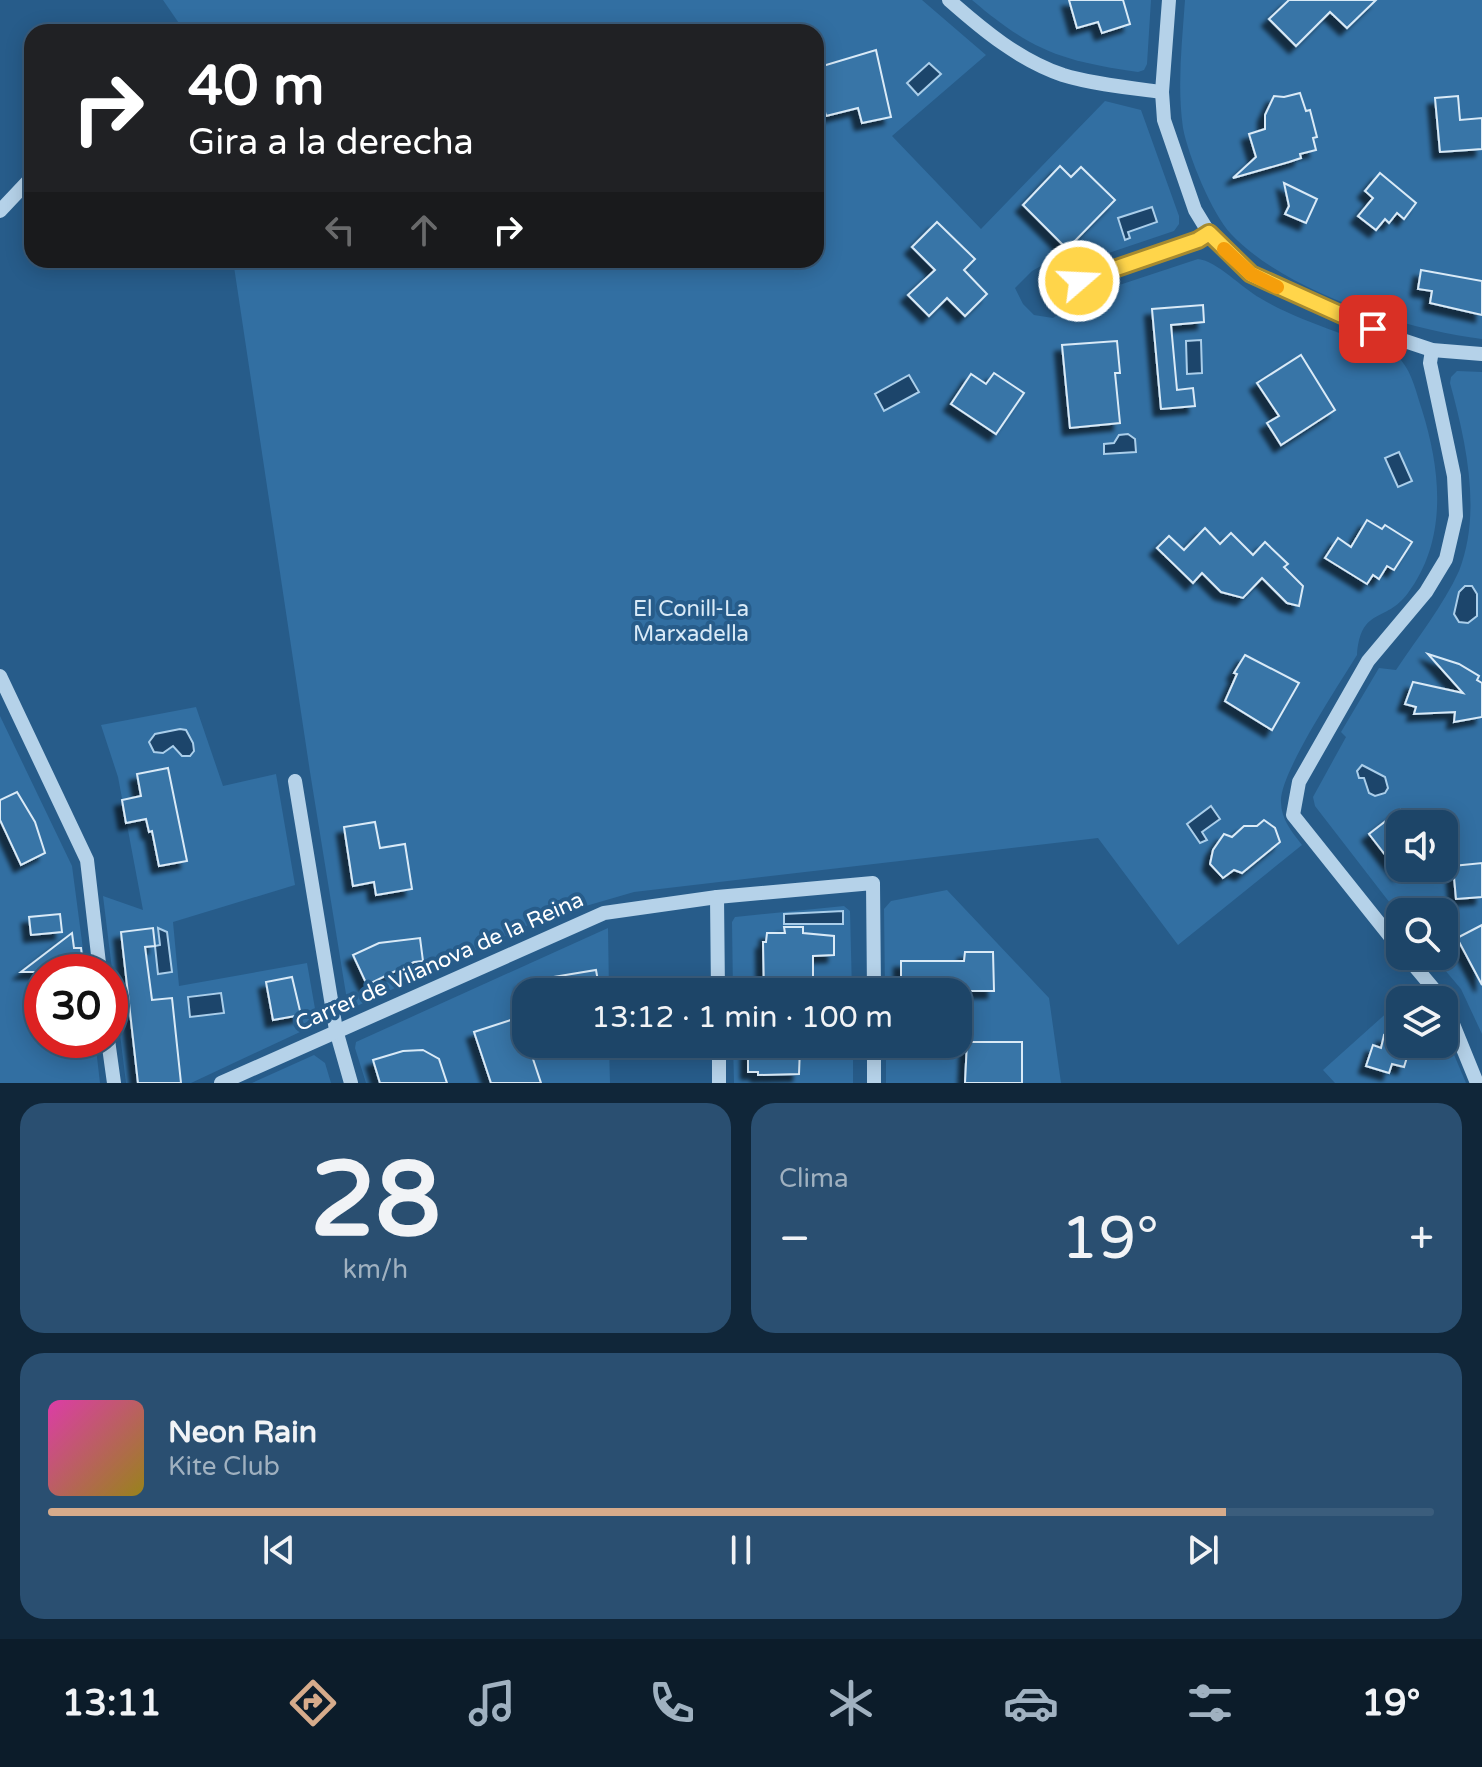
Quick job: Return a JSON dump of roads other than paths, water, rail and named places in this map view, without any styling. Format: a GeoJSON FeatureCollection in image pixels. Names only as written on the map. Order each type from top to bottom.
{"type":"FeatureCollection","features":[{"type":"Feature","properties":{"kind":"street"},"geometry":{"type":"LineString","coordinates":[[949,0],[988,34],[1028,60],[1064,75],[1162,92]]}},
{"type":"Feature","properties":{"kind":"street"},"geometry":{"type":"LineString","coordinates":[[1169,0],[1162,92],[1164,120],[1195,210],[1209,233],[1251,274],[1350,319],[1432,350],[1482,354]]}},
{"type":"Feature","properties":{"kind":"street"},"geometry":{"type":"LineString","coordinates":[[0,211],[24,186]]}},
{"type":"Feature","properties":{"kind":"street"},"geometry":{"type":"LineString","coordinates":[[1049,291],[1198,240],[1209,233]]}},
{"type":"Feature","properties":{"kind":"street"},"geometry":{"type":"LineString","coordinates":[[1386,931],[1293,815],[1299,782],[1368,661],[1426,592],[1446,559],[1456,516],[1454,476],[1430,363],[1432,350]]}},
{"type":"Feature","properties":{"kind":"street"},"geometry":{"type":"LineString","coordinates":[[0,676],[87,860],[98,954]]}},
{"type":"Feature","properties":{"kind":"street"},"geometry":{"type":"LineString","coordinates":[[295,781],[336,1030],[351,1083]]}},
{"type":"Feature","properties":{"kind":"street","name":"Carrer de Vilanova de la Reina"},"geometry":{"type":"LineString","coordinates":[[221,1083],[604,913],[717,897],[873,883],[874,978]]}},
{"type":"Feature","properties":{"kind":"street"},"geometry":{"type":"LineString","coordinates":[[717,897],[718,978]]}},
{"type":"Feature","properties":{"kind":"street"},"geometry":{"type":"LineString","coordinates":[[1418,970],[1431,986]]}},
{"type":"Feature","properties":{"kind":"street"},"geometry":{"type":"LineString","coordinates":[[1458,1037],[1477,1083]]}},
{"type":"Feature","properties":{"kind":"street"},"geometry":{"type":"LineString","coordinates":[[111,1058],[114,1083]]}},
{"type":"Feature","properties":{"kind":"street"},"geometry":{"type":"LineString","coordinates":[[719,1058],[719,1083]]}},
{"type":"Feature","properties":{"kind":"street"},"geometry":{"type":"LineString","coordinates":[[874,1058],[874,1083]]}},
{"type":"Feature","properties":{"kind":"park label","name":"El Conill-La Marxadella"},"geometry":{"type":"Point","coordinates":[691,620]}}]}
